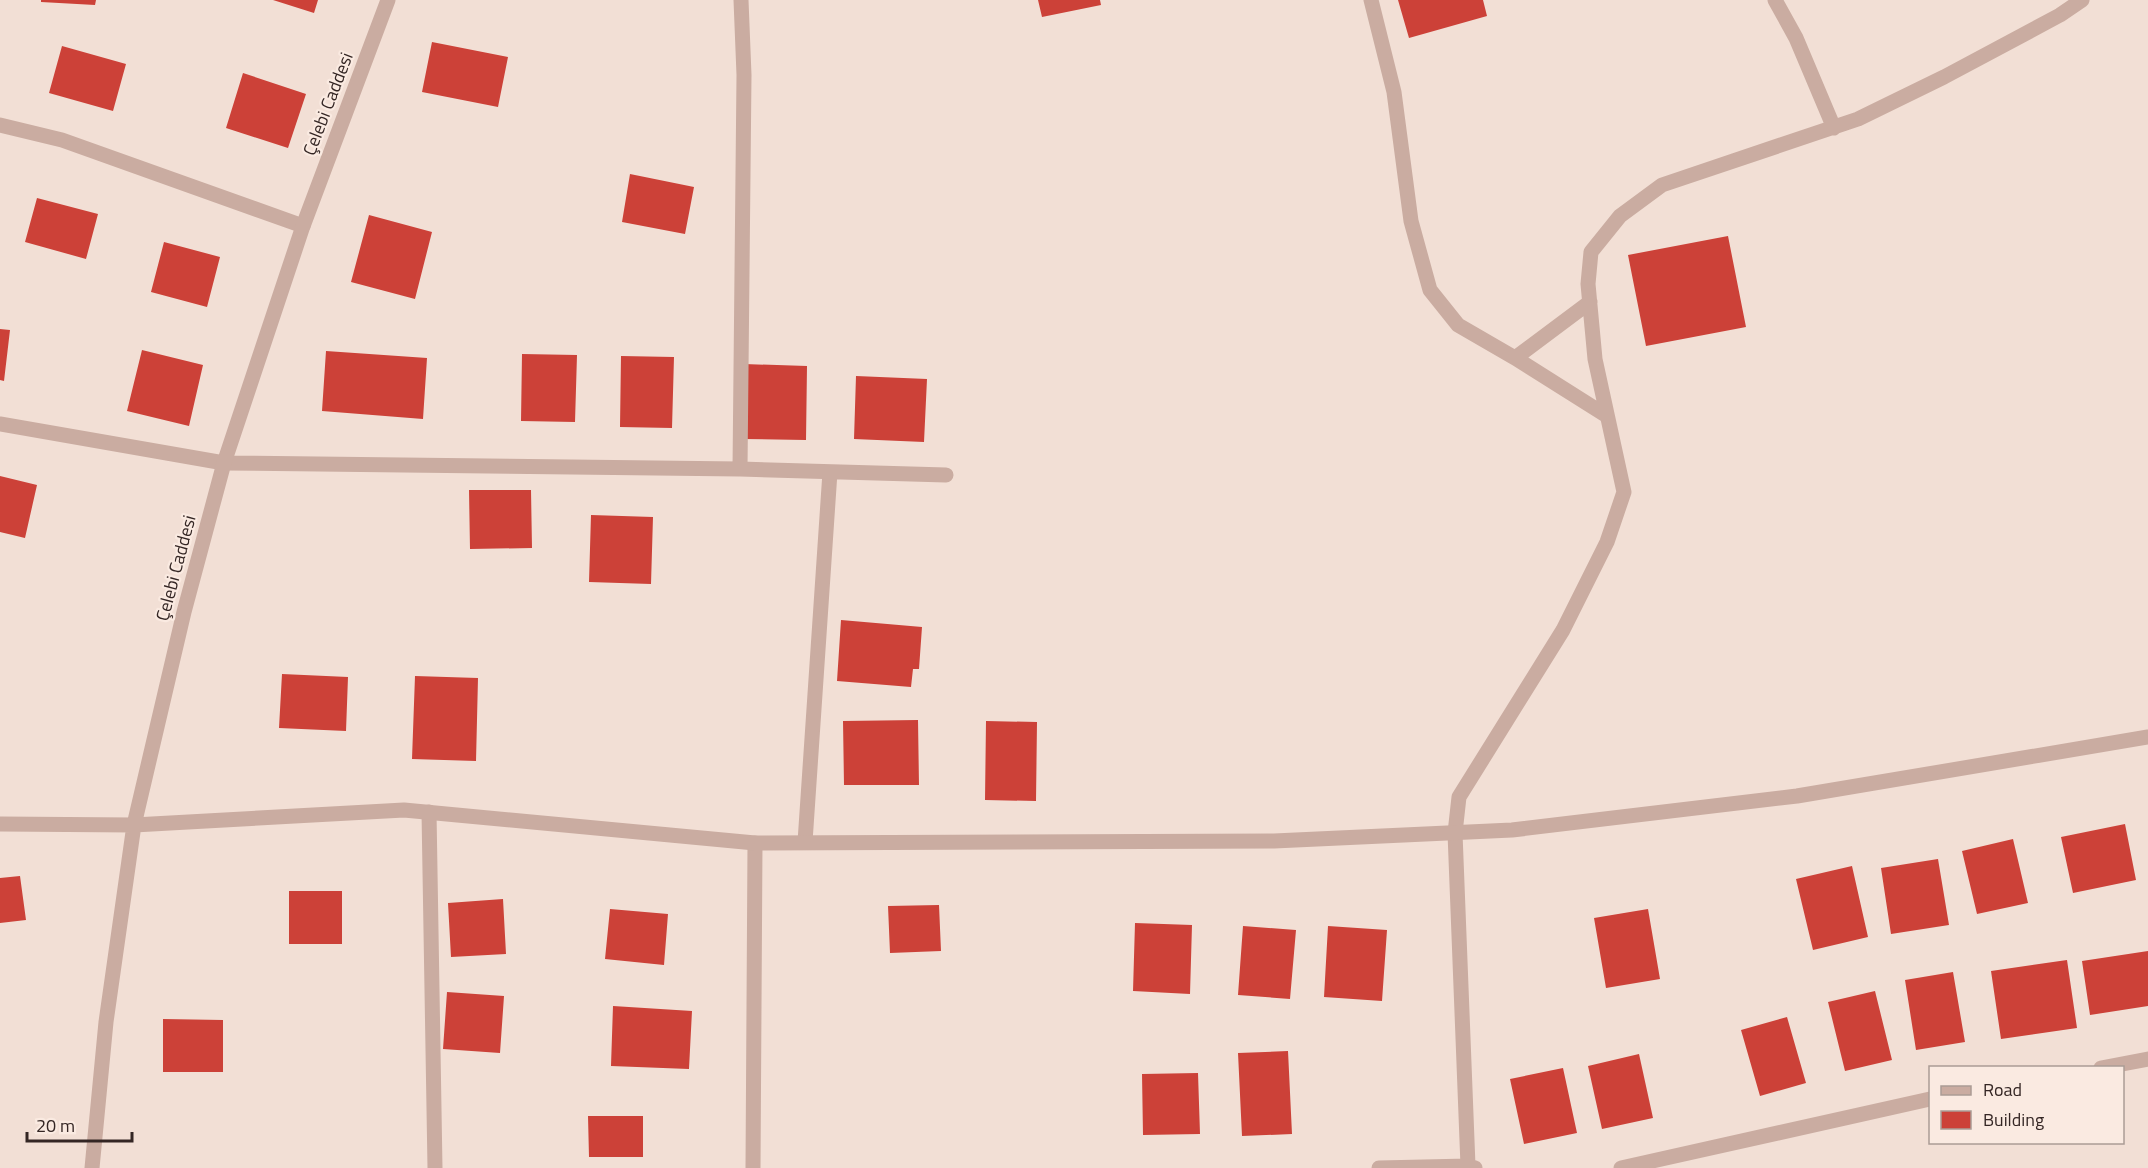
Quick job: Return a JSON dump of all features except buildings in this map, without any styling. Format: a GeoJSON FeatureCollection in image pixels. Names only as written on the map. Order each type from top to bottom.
{"type":"FeatureCollection","features":[{"type":"Feature","properties":{"kind":"street","name":"Çelebi Caddesi"},"geometry":{"type":"LineString","coordinates":[[92,1168],[106,1022],[134,825],[184,612],[224,463],[303,226],[388,0]]}},
{"type":"Feature","properties":{"kind":"street"},"geometry":{"type":"LineString","coordinates":[[740,469],[744,75],[741,0]]}},
{"type":"Feature","properties":{"kind":"street"},"geometry":{"type":"LineString","coordinates":[[1371,0],[1394,92],[1411,221],[1430,290],[1458,325],[1607,416]]}},
{"type":"Feature","properties":{"kind":"street"},"geometry":{"type":"LineString","coordinates":[[1775,0],[1797,38],[1834,128]]}},
{"type":"Feature","properties":{"kind":"street"},"geometry":{"type":"LineString","coordinates":[[1379,1168],[1472,1167],[1455,833],[1459,797],[1563,630],[1607,542],[1624,492],[1595,358],[1588,284],[1591,252],[1620,216],[1662,185],[1858,119],[1944,77],[2060,15],[2082,0]]}},
{"type":"Feature","properties":{"kind":"street"},"geometry":{"type":"LineString","coordinates":[[0,126],[62,140],[303,226]]}},
{"type":"Feature","properties":{"kind":"street"},"geometry":{"type":"LineString","coordinates":[[1515,358],[1590,302]]}},
{"type":"Feature","properties":{"kind":"street"},"geometry":{"type":"LineString","coordinates":[[0,423],[224,463],[740,469],[946,475]]}},
{"type":"Feature","properties":{"kind":"street"},"geometry":{"type":"LineString","coordinates":[[805,842],[830,472]]}},
{"type":"Feature","properties":{"kind":"street"},"geometry":{"type":"LineString","coordinates":[[0,824],[134,825],[404,810],[755,843],[1274,841],[1512,831],[1797,796],[2148,737]]}},
{"type":"Feature","properties":{"kind":"street"},"geometry":{"type":"LineString","coordinates":[[429,812],[435,1168]]}},
{"type":"Feature","properties":{"kind":"street"},"geometry":{"type":"LineString","coordinates":[[753,1168],[755,843]]}},
{"type":"Feature","properties":{"kind":"street"},"geometry":{"type":"LineString","coordinates":[[2111,1066],[2148,1059]]}},
{"type":"Feature","properties":{"kind":"street"},"geometry":{"type":"LineString","coordinates":[[1621,1168],[1929,1099]]}}]}
